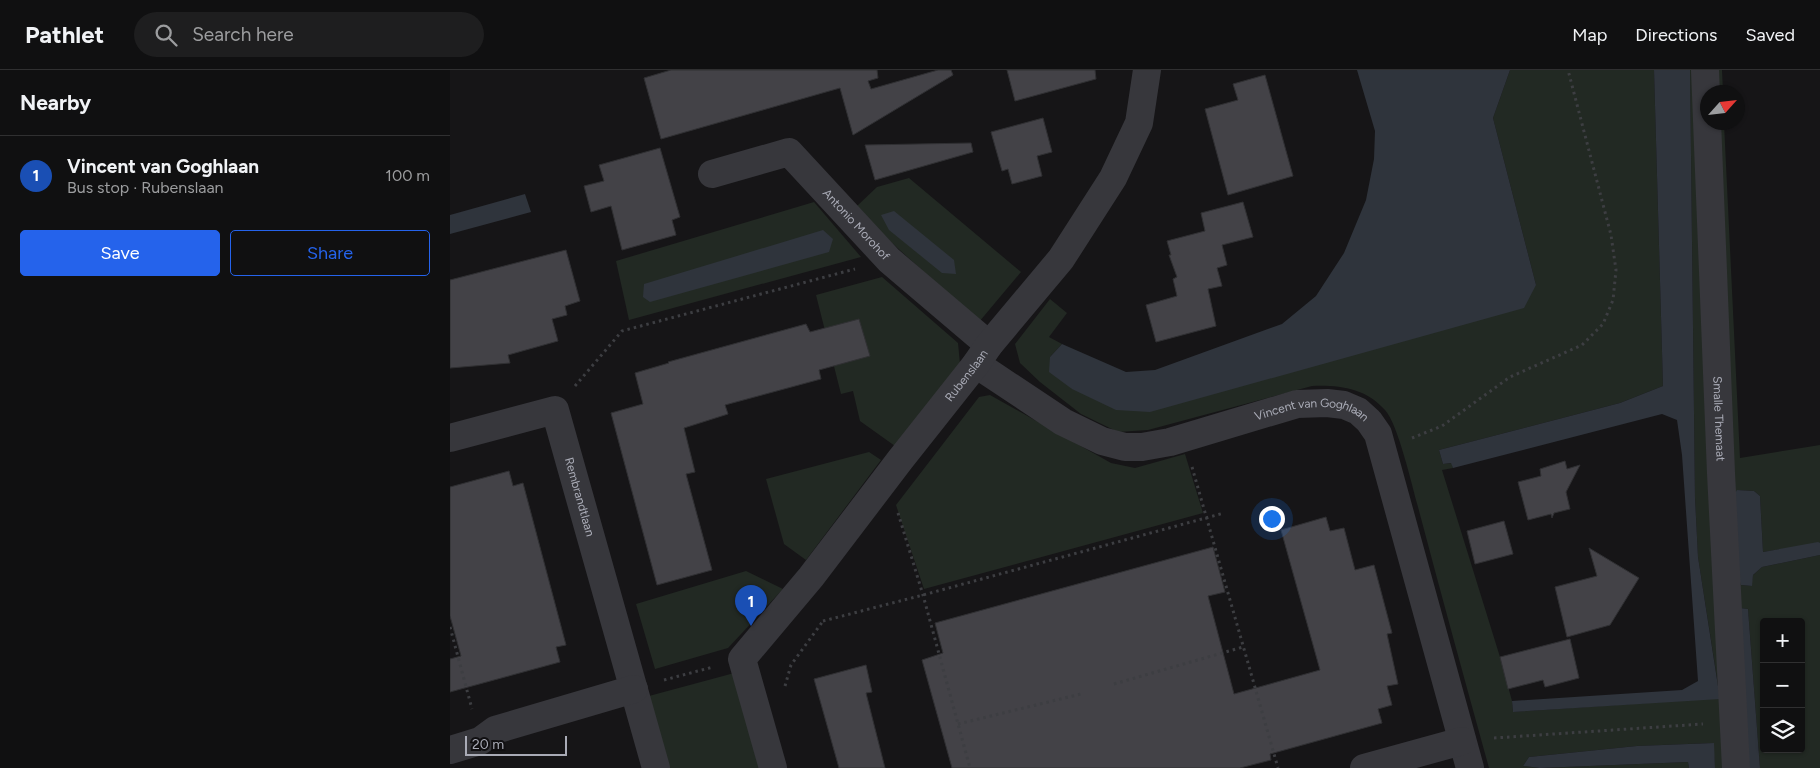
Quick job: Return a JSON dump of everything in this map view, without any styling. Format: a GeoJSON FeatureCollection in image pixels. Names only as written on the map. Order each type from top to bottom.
{"type":"FeatureCollection","features":[{"type":"Feature","properties":{"kind":"street","name":"Rubenslaan"},"geometry":{"type":"LineString","coordinates":[[742,658],[811,578],[982,355],[1061,259],[1113,178],[1139,123],[1147,70]]}},
{"type":"Feature","properties":{"kind":"street","name":"Smalle Themaat"},"geometry":{"type":"LineString","coordinates":[[1705,70],[1721,473],[1736,768]]}},
{"type":"Feature","properties":{"kind":"street","name":"Antonio Morohof"},"geometry":{"type":"LineString","coordinates":[[712,174],[789,152],[889,260],[982,355]]}},
{"type":"Feature","properties":{"kind":"street","name":"Vincent van Goghlaan"},"geometry":{"type":"LineString","coordinates":[[982,355],[1063,422],[1102,441],[1125,447],[1142,448],[1184,438],[1297,404],[1327,403],[1344,405],[1358,411],[1378,434],[1470,768]]}},
{"type":"Feature","properties":{"kind":"street"},"geometry":{"type":"LineString","coordinates":[[450,438],[555,410]]}},
{"type":"Feature","properties":{"kind":"street","name":"Rembrandtlaan"},"geometry":{"type":"LineString","coordinates":[[555,410],[656,768]]}},
{"type":"Feature","properties":{"kind":"street"},"geometry":{"type":"LineString","coordinates":[[742,658],[773,768]]}},
{"type":"Feature","properties":{"kind":"street"},"geometry":{"type":"LineString","coordinates":[[450,750],[480,741],[496,730],[634,689]]}},
{"type":"Feature","properties":{"kind":"street"},"geometry":{"type":"LineString","coordinates":[[1364,768],[1462,741]]}},
{"type":"Feature","properties":{"kind":"path"},"geometry":{"type":"LineString","coordinates":[[1385,459],[1405,440],[1442,426],[1510,377],[1582,345],[1603,324],[1613,300],[1616,270],[1611,235],[1568,70]]}},
{"type":"Feature","properties":{"kind":"path"},"geometry":{"type":"LineString","coordinates":[[555,410],[622,331],[889,260]]}},
{"type":"Feature","properties":{"kind":"path"},"geometry":{"type":"LineString","coordinates":[[1184,438],[1278,768]]}},
{"type":"Feature","properties":{"kind":"path"},"geometry":{"type":"LineString","coordinates":[[888,476],[923,595],[970,768]]}},
{"type":"Feature","properties":{"kind":"path"},"geometry":{"type":"LineString","coordinates":[[787,693],[784,684],[791,665],[823,621],[1224,513]]}},
{"type":"Feature","properties":{"kind":"path"},"geometry":{"type":"LineString","coordinates":[[450,627],[480,741]]}},
{"type":"Feature","properties":{"kind":"path"},"geometry":{"type":"LineString","coordinates":[[1114,684],[1243,648]]}},
{"type":"Feature","properties":{"kind":"path"},"geometry":{"type":"LineString","coordinates":[[634,689],[742,658]]}},
{"type":"Feature","properties":{"kind":"path"},"geometry":{"type":"LineString","coordinates":[[958,724],[1081,694]]}},
{"type":"Feature","properties":{"kind":"path"},"geometry":{"type":"LineString","coordinates":[[1462,741],[1733,722]]}},
{"type":"Feature","properties":{"kind":"shaded area"},"geometry":{"type":"Polygon","coordinates":[[[1357,70],[1510,70],[1493,118],[1536,285],[1524,308],[1150,412],[1116,410],[1072,389],[1049,372],[1050,357],[1062,344],[1126,372],[1155,370],[1282,324],[1316,296],[1344,253],[1366,200],[1374,159],[1375,131],[1357,70]]]}},
{"type":"Feature","properties":{"kind":"shaded area"},"geometry":{"type":"Polygon","coordinates":[[[1510,70],[1654,70],[1663,386],[1620,403],[1439,450],[1443,464],[1452,463],[1453,468],[1442,470],[1500,657],[1512,701],[1513,712],[1720,698],[1698,557],[1695,498],[1690,70],[1722,70],[1723,85],[1700,85],[1700,130],[1724,130],[1740,458],[1820,445],[1820,543],[1763,552],[1760,496],[1754,491],[1737,490],[1741,585],[1751,586],[1753,575],[1762,567],[1820,555],[1820,768],[1760,768],[1748,609],[1740,608],[1747,768],[1715,768],[1713,743],[1637,746],[1529,757],[1523,766],[1540,768],[1489,768],[1404,456],[1395,428],[1385,410],[1369,397],[1352,389],[1312,386],[1148,430],[1118,432],[1081,414],[1040,382],[1020,363],[1015,344],[1050,299],[1067,313],[1049,337],[1062,344],[1050,357],[1072,389],[1536,285],[1493,118],[1510,70]]]}},
{"type":"Feature","properties":{"kind":"shaded area"},"geometry":{"type":"Polygon","coordinates":[[[1654,70],[1690,70],[1695,498],[1698,557],[1720,699],[1513,712],[1512,701],[1682,690],[1698,681],[1682,455],[1677,420],[1662,414],[1453,468],[1451,463],[1443,464],[1439,450],[1620,403],[1663,386],[1654,70]]]}},
{"type":"Feature","properties":{"kind":"shaded area"},"geometry":{"type":"Polygon","coordinates":[[[909,178],[1021,272],[979,322],[881,233],[857,206],[877,187],[909,178]]]}},
{"type":"Feature","properties":{"kind":"shaded area"},"geometry":{"type":"Polygon","coordinates":[[[525,194],[531,212],[450,234],[450,215],[525,194]]]}},
{"type":"Feature","properties":{"kind":"shaded area"},"geometry":{"type":"Polygon","coordinates":[[[814,202],[861,257],[629,320],[616,261],[814,202]]]}},
{"type":"Feature","properties":{"kind":"shaded area"},"geometry":{"type":"Polygon","coordinates":[[[894,211],[954,260],[956,274],[942,273],[889,230],[881,215],[894,211]]]}},
{"type":"Feature","properties":{"kind":"shaded area"},"geometry":{"type":"Polygon","coordinates":[[[823,230],[833,239],[829,252],[650,302],[643,297],[644,284],[823,230]]]}},
{"type":"Feature","properties":{"kind":"shaded area"},"geometry":{"type":"Polygon","coordinates":[[[882,277],[958,343],[960,364],[895,446],[860,421],[853,391],[841,394],[816,295],[882,277]]]}},
{"type":"Feature","properties":{"kind":"shaded area"},"geometry":{"type":"Polygon","coordinates":[[[990,395],[1111,463],[1135,468],[1185,454],[1203,513],[924,589],[896,505],[979,397],[990,395]]]}},
{"type":"Feature","properties":{"kind":"shaded area"},"geometry":{"type":"Polygon","coordinates":[[[869,452],[881,460],[806,560],[784,544],[766,479],[869,452]]]}},
{"type":"Feature","properties":{"kind":"shaded area"},"geometry":{"type":"Polygon","coordinates":[[[1737,490],[1754,491],[1760,496],[1763,552],[1818,542],[1820,543],[1820,555],[1762,567],[1753,575],[1752,586],[1741,585],[1736,570],[1732,498],[1737,490]]]}},
{"type":"Feature","properties":{"kind":"shaded area"},"geometry":{"type":"Polygon","coordinates":[[[746,571],[783,589],[728,648],[655,669],[636,604],[746,571]]]}},
{"type":"Feature","properties":{"kind":"shaded area"},"geometry":{"type":"Polygon","coordinates":[[[1740,608],[1748,609],[1760,768],[1747,768],[1740,608]]]}},
{"type":"Feature","properties":{"kind":"shaded area"},"geometry":{"type":"Polygon","coordinates":[[[738,672],[763,768],[669,768],[649,696],[738,672]]]}},
{"type":"Feature","properties":{"kind":"shaded area"},"geometry":{"type":"Polygon","coordinates":[[[1714,743],[1715,768],[1689,768],[1688,762],[1540,768],[1523,766],[1529,757],[1637,746],[1714,743]]]}},
{"type":"Feature","properties":{"kind":"shaded area"},"geometry":{"type":"Polygon","coordinates":[[[1688,762],[1689,768],[1540,768],[1688,762]]]}},
{"type":"Feature","properties":{"kind":"building"},"geometry":{"type":"Polygon","coordinates":[[[671,70],[877,70],[878,78],[868,81],[871,89],[938,70],[951,70],[953,75],[853,135],[840,88],[661,139],[644,78],[671,70]]]}},
{"type":"Feature","properties":{"kind":"building"},"geometry":{"type":"Polygon","coordinates":[[[1007,70],[1095,70],[1096,79],[1015,101],[1007,70]]]}},
{"type":"Feature","properties":{"kind":"building"},"geometry":{"type":"Polygon","coordinates":[[[1265,75],[1293,176],[1228,195],[1205,109],[1238,100],[1233,84],[1265,75]]]}},
{"type":"Feature","properties":{"kind":"building"},"geometry":{"type":"Polygon","coordinates":[[[1043,118],[1052,152],[1037,156],[1042,176],[1012,184],[1008,169],[1002,171],[991,132],[1043,118]]]}},
{"type":"Feature","properties":{"kind":"building"},"geometry":{"type":"Polygon","coordinates":[[[971,143],[973,152],[875,180],[865,145],[971,143]]]}},
{"type":"Feature","properties":{"kind":"building"},"geometry":{"type":"Polygon","coordinates":[[[660,148],[680,217],[672,220],[676,235],[622,250],[611,206],[591,212],[584,186],[604,181],[599,165],[660,148]]]}},
{"type":"Feature","properties":{"kind":"building"},"geometry":{"type":"Polygon","coordinates":[[[1243,202],[1253,237],[1222,245],[1227,265],[1217,268],[1222,286],[1208,289],[1216,326],[1156,342],[1146,305],[1177,296],[1173,279],[1177,277],[1169,255],[1171,255],[1167,241],[1205,231],[1201,213],[1243,202]]]}},
{"type":"Feature","properties":{"kind":"building"},"geometry":{"type":"Polygon","coordinates":[[[566,250],[580,301],[565,306],[567,315],[552,319],[558,341],[508,355],[510,363],[450,368],[450,280],[566,250]]]}},
{"type":"Feature","properties":{"kind":"building"},"geometry":{"type":"Polygon","coordinates":[[[859,319],[870,356],[819,370],[821,379],[725,405],[728,414],[684,428],[695,472],[686,474],[712,570],[657,585],[611,413],[643,404],[635,373],[806,324],[810,332],[859,319]]]}},
{"type":"Feature","properties":{"kind":"building"},"geometry":{"type":"Polygon","coordinates":[[[1565,461],[1567,469],[1580,465],[1566,492],[1570,509],[1554,513],[1552,518],[1551,514],[1528,520],[1518,482],[1541,476],[1540,469],[1565,461]]]}},
{"type":"Feature","properties":{"kind":"building"},"geometry":{"type":"Polygon","coordinates":[[[509,471],[513,486],[523,483],[566,645],[556,647],[560,662],[450,692],[450,659],[461,656],[450,616],[450,487],[509,471]]]}},
{"type":"Feature","properties":{"kind":"building"},"geometry":{"type":"Polygon","coordinates":[[[1326,517],[1330,531],[1344,528],[1355,570],[1374,565],[1392,633],[1387,634],[1398,684],[1387,686],[1392,705],[1378,709],[1382,723],[1270,754],[1271,760],[1240,768],[952,768],[922,660],[943,653],[935,623],[1213,547],[1225,592],[1208,596],[1234,694],[1320,670],[1281,530],[1326,517]]]}},
{"type":"Feature","properties":{"kind":"building"},"geometry":{"type":"Polygon","coordinates":[[[1504,521],[1513,554],[1475,564],[1467,531],[1504,521]]]}},
{"type":"Feature","properties":{"kind":"building"},"geometry":{"type":"Polygon","coordinates":[[[1589,548],[1639,578],[1610,625],[1567,637],[1555,587],[1597,576],[1589,548]]]}},
{"type":"Feature","properties":{"kind":"building"},"geometry":{"type":"Polygon","coordinates":[[[1570,639],[1579,678],[1545,687],[1543,680],[1508,689],[1500,657],[1570,639]]]}},
{"type":"Feature","properties":{"kind":"building"},"geometry":{"type":"Polygon","coordinates":[[[866,665],[872,692],[866,693],[885,768],[839,768],[814,679],[866,665]]]}},
{"type":"Feature","properties":{"kind":"place","name":"Vincent van Goghlaan"},"geometry":{"type":"Point","coordinates":[751,626]}}]}
